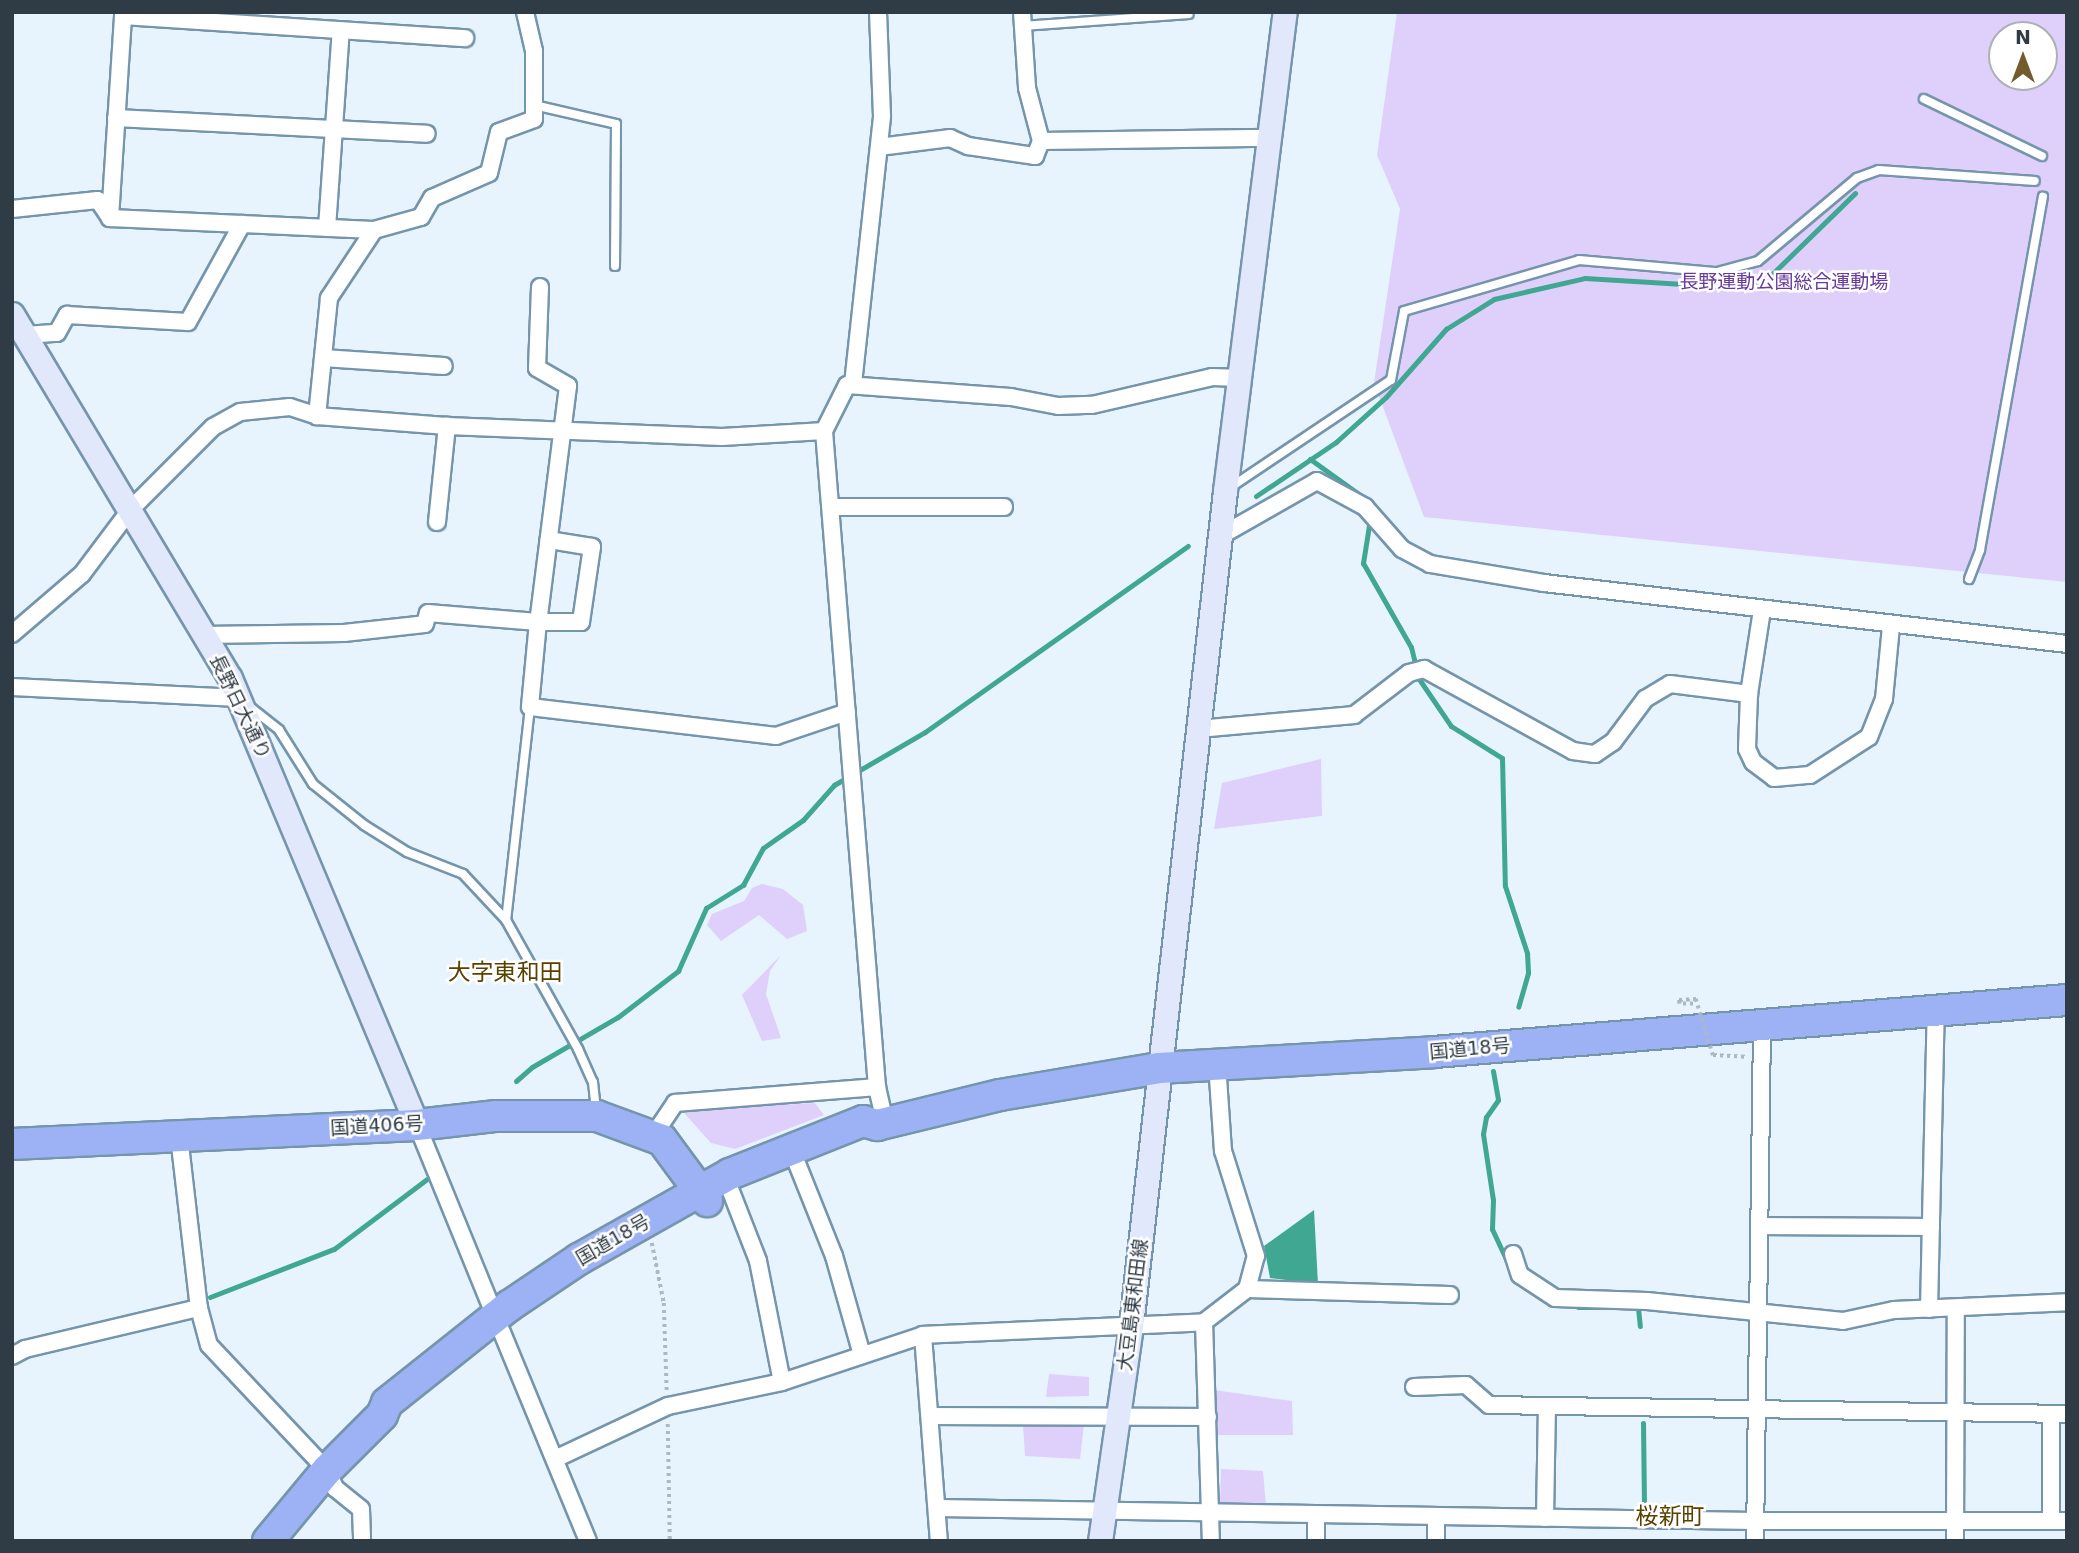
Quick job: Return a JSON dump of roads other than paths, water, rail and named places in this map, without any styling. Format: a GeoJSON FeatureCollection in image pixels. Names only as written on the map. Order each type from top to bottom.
{"type":"FeatureCollection","features":[{"type":"Feature","properties":{"kind":"highway","name":"国道18号"},"geometry":{"type":"LineString","coordinates":[[268,1541],[327,1470],[382,1415],[396,1411],[498,1323],[579,1259],[863,1121],[881,1123],[1000,1095],[1159,1068],[1434,1052],[2067,1000]]}},
{"type":"Feature","properties":{"kind":"highway","name":"国道406号"},"geometry":{"type":"LineString","coordinates":[[12,1144],[417,1125],[496,1116],[597,1116],[653,1136],[681,1160],[712,1193]]}},
{"type":"Feature","properties":{"kind":"highway","name":"国道18号"},"geometry":{"type":"LineString","coordinates":[[498,1323],[650,1234],[712,1193],[866,1136],[881,1123]]}},
{"type":"Feature","properties":{"kind":"street"},"geometry":{"type":"LineString","coordinates":[[110,218],[374,230],[421,217],[432,198],[489,173],[499,132],[534,119],[534,51],[524,12]]}},
{"type":"Feature","properties":{"kind":"street"},"geometry":{"type":"LineString","coordinates":[[853,384],[879,147],[878,12]]}},
{"type":"Feature","properties":{"kind":"street","name":"大豆島東和田線"},"geometry":{"type":"LineString","coordinates":[[1100,1541],[1131,1325],[1225,491],[1285,12]]}},
{"type":"Feature","properties":{"kind":"street"},"geometry":{"type":"LineString","coordinates":[[110,218],[123,16],[465,38]]}},
{"type":"Feature","properties":{"kind":"street"},"geometry":{"type":"LineString","coordinates":[[879,147],[950,138],[968,146],[1035,156],[1041,141],[1027,88],[1022,19]]}},
{"type":"Feature","properties":{"kind":"street"},"geometry":{"type":"LineString","coordinates":[[327,228],[341,30]]}},
{"type":"Feature","properties":{"kind":"street"},"geometry":{"type":"LineString","coordinates":[[116,118],[427,134]]}},
{"type":"Feature","properties":{"kind":"street"},"geometry":{"type":"LineString","coordinates":[[1041,141],[1270,138]]}},
{"type":"Feature","properties":{"kind":"street"},"geometry":{"type":"LineString","coordinates":[[12,209],[98,200],[110,218]]}},
{"type":"Feature","properties":{"kind":"street"},"geometry":{"type":"LineString","coordinates":[[25,335],[57,333],[67,315],[188,322],[242,224]]}},
{"type":"Feature","properties":{"kind":"street"},"geometry":{"type":"LineString","coordinates":[[317,416],[329,298],[374,230]]}},
{"type":"Feature","properties":{"kind":"street"},"geometry":{"type":"LineString","coordinates":[[540,287],[537,368],[568,386],[538,622],[530,708],[776,736],[847,712]]}},
{"type":"Feature","properties":{"kind":"street","name":"長野日大通り"},"geometry":{"type":"LineString","coordinates":[[12,314],[239,698],[417,1125]]}},
{"type":"Feature","properties":{"kind":"street"},"geometry":{"type":"LineString","coordinates":[[323,358],[444,366]]}},
{"type":"Feature","properties":{"kind":"street"},"geometry":{"type":"LineString","coordinates":[[881,1123],[824,432],[847,385],[853,384],[1011,397],[1058,405],[1092,405],[1212,377],[1241,378]]}},
{"type":"Feature","properties":{"kind":"street"},"geometry":{"type":"LineString","coordinates":[[12,634],[82,574],[130,510],[213,427],[240,412],[290,407],[317,416],[447,426],[722,437],[824,432]]}},
{"type":"Feature","properties":{"kind":"street"},"geometry":{"type":"LineString","coordinates":[[437,522],[447,426]]}},
{"type":"Feature","properties":{"kind":"street"},"geometry":{"type":"LineString","coordinates":[[1222,535],[1317,481],[1365,507],[1402,549],[1430,564],[1544,583],[2067,645]]}},
{"type":"Feature","properties":{"kind":"street"},"geometry":{"type":"LineString","coordinates":[[832,507],[1004,507]]}},
{"type":"Feature","properties":{"kind":"street"},"geometry":{"type":"LineString","coordinates":[[203,635],[344,633],[425,624],[428,613],[538,622],[582,622],[592,547],[549,540]]}},
{"type":"Feature","properties":{"kind":"street"},"geometry":{"type":"LineString","coordinates":[[1762,610],[1749,694],[1747,749],[1753,762],[1774,778],[1810,775],[1869,737],[1877,725],[1891,626]]}},
{"type":"Feature","properties":{"kind":"street"},"geometry":{"type":"LineString","coordinates":[[1198,729],[1354,715],[1409,673],[1424,669],[1573,751],[1595,754],[1613,742],[1644,699],[1670,684],[1749,694]]}},
{"type":"Feature","properties":{"kind":"street"},"geometry":{"type":"LineString","coordinates":[[12,687],[239,698]]}},
{"type":"Feature","properties":{"kind":"street"},"geometry":{"type":"LineString","coordinates":[[1929,1309],[1936,1009]]}},
{"type":"Feature","properties":{"kind":"street"},"geometry":{"type":"LineString","coordinates":[[1755,1541],[1762,1024]]}},
{"type":"Feature","properties":{"kind":"street"},"geometry":{"type":"LineString","coordinates":[[557,1458],[668,1406],[782,1382],[923,1335],[1203,1322],[1247,1289],[1256,1256],[1223,1152],[1217,1064]]}},
{"type":"Feature","properties":{"kind":"street"},"geometry":{"type":"LineString","coordinates":[[653,1136],[675,1103],[877,1087]]}},
{"type":"Feature","properties":{"kind":"street"},"geometry":{"type":"LineString","coordinates":[[417,1125],[557,1458],[588,1541]]}},
{"type":"Feature","properties":{"kind":"street"},"geometry":{"type":"LineString","coordinates":[[179,1136],[199,1308],[209,1345],[327,1470],[335,1488],[361,1509],[362,1541]]}},
{"type":"Feature","properties":{"kind":"street"},"geometry":{"type":"LineString","coordinates":[[796,1161],[834,1256],[862,1355]]}},
{"type":"Feature","properties":{"kind":"street"},"geometry":{"type":"LineString","coordinates":[[712,1193],[758,1261],[782,1382]]}},
{"type":"Feature","properties":{"kind":"street"},"geometry":{"type":"LineString","coordinates":[[1759,1226],[1931,1227]]}},
{"type":"Feature","properties":{"kind":"street"},"geometry":{"type":"LineString","coordinates":[[1513,1254],[1520,1275],[1555,1298],[1758,1311],[1843,1321],[1894,1310],[2067,1302]]}},
{"type":"Feature","properties":{"kind":"street"},"geometry":{"type":"LineString","coordinates":[[1247,1289],[1450,1296]]}},
{"type":"Feature","properties":{"kind":"street"},"geometry":{"type":"LineString","coordinates":[[12,1356],[25,1349],[199,1308]]}},
{"type":"Feature","properties":{"kind":"street"},"geometry":{"type":"LineString","coordinates":[[1955,1541],[1956,1308]]}},
{"type":"Feature","properties":{"kind":"street"},"geometry":{"type":"LineString","coordinates":[[1203,1322],[1212,1513],[1210,1541]]}},
{"type":"Feature","properties":{"kind":"street"},"geometry":{"type":"LineString","coordinates":[[923,1335],[932,1416],[939,1541]]}},
{"type":"Feature","properties":{"kind":"street"},"geometry":{"type":"LineString","coordinates":[[938,1508],[1755,1521],[2059,1521],[2059,1414],[1489,1405],[1466,1385],[1414,1387]]}},
{"type":"Feature","properties":{"kind":"street"},"geometry":{"type":"LineString","coordinates":[[1545,1518],[1547,1406]]}},
{"type":"Feature","properties":{"kind":"street"},"geometry":{"type":"LineString","coordinates":[[932,1416],[1119,1420],[1208,1418]]}},
{"type":"Feature","properties":{"kind":"street"},"geometry":{"type":"LineString","coordinates":[[1316,1515],[1316,1541]]}},
{"type":"Feature","properties":{"kind":"street"},"geometry":{"type":"LineString","coordinates":[[1436,1517],[1436,1541]]}},
{"type":"Feature","properties":{"kind":"lane"},"geometry":{"type":"LineString","coordinates":[[1022,19],[1189,14]]}},
{"type":"Feature","properties":{"kind":"lane"},"geometry":{"type":"LineString","coordinates":[[1924,99],[2042,156]]}},
{"type":"Feature","properties":{"kind":"lane"},"geometry":{"type":"LineString","coordinates":[[534,105],[616,124],[615,267]]}},
{"type":"Feature","properties":{"kind":"lane"},"geometry":{"type":"LineString","coordinates":[[1225,491],[1391,380],[1404,311],[1578,260],[1717,271],[1758,261],[1857,177],[1879,170],[2035,181]]}},
{"type":"Feature","properties":{"kind":"lane"},"geometry":{"type":"LineString","coordinates":[[1969,579],[1980,551],[2043,197]]}},
{"type":"Feature","properties":{"kind":"lane"},"geometry":{"type":"LineString","coordinates":[[239,698],[279,730],[313,784],[363,825],[407,852],[463,874],[506,920],[578,1049],[593,1082],[597,1116]]}},
{"type":"Feature","properties":{"kind":"lane"},"geometry":{"type":"LineString","coordinates":[[506,920],[530,708]]}},
{"type":"Feature","properties":{"kind":"waterway"},"geometry":{"type":"LineString","coordinates":[[1256,496],[1336,442],[1386,397],[1446,329],[1494,299],[1585,278],[1749,288],[1767,279],[1855,193]]}},
{"type":"Feature","properties":{"kind":"waterway"},"geometry":{"type":"LineString","coordinates":[[1310,459],[1367,500]]}},
{"type":"Feature","properties":{"kind":"waterway"},"geometry":{"type":"LineString","coordinates":[[1370,519],[1363,563],[1411,647],[1419,679],[1451,726],[1502,758],[1505,886],[1527,953],[1528,973],[1518,1007]]}},
{"type":"Feature","properties":{"kind":"waterway"},"geometry":{"type":"LineString","coordinates":[[516,1081],[532,1067],[618,1017],[678,971],[706,908],[743,885],[763,848],[803,820],[834,785],[925,732],[1188,546]]}},
{"type":"Feature","properties":{"kind":"waterway"},"geometry":{"type":"LineString","coordinates":[[1493,1071],[1498,1100],[1486,1117],[1483,1134],[1493,1200],[1492,1229],[1507,1261]]}},
{"type":"Feature","properties":{"kind":"waterway"},"geometry":{"type":"LineString","coordinates":[[210,1297],[334,1249],[427,1179]]}},
{"type":"Feature","properties":{"kind":"waterway"},"geometry":{"type":"LineString","coordinates":[[1527,1288],[1548,1302]]}},
{"type":"Feature","properties":{"kind":"waterway"},"geometry":{"type":"LineString","coordinates":[[1578,1307],[1600,1307]]}},
{"type":"Feature","properties":{"kind":"waterway"},"geometry":{"type":"LineString","coordinates":[[1638,1308],[1640,1326]]}},
{"type":"Feature","properties":{"kind":"waterway"},"geometry":{"type":"LineString","coordinates":[[1643,1423],[1644,1502]]}},
{"type":"Feature","properties":{"kind":"district","name":"大字東和田"},"geometry":{"type":"Point","coordinates":[505,972]}},
{"type":"Feature","properties":{"kind":"district","name":"桜新町"},"geometry":{"type":"Point","coordinates":[1670,1516]}},
{"type":"Feature","properties":{"kind":"park label","name":"長野運動公園総合運動場"},"geometry":{"type":"Point","coordinates":[1784,282]}}]}
